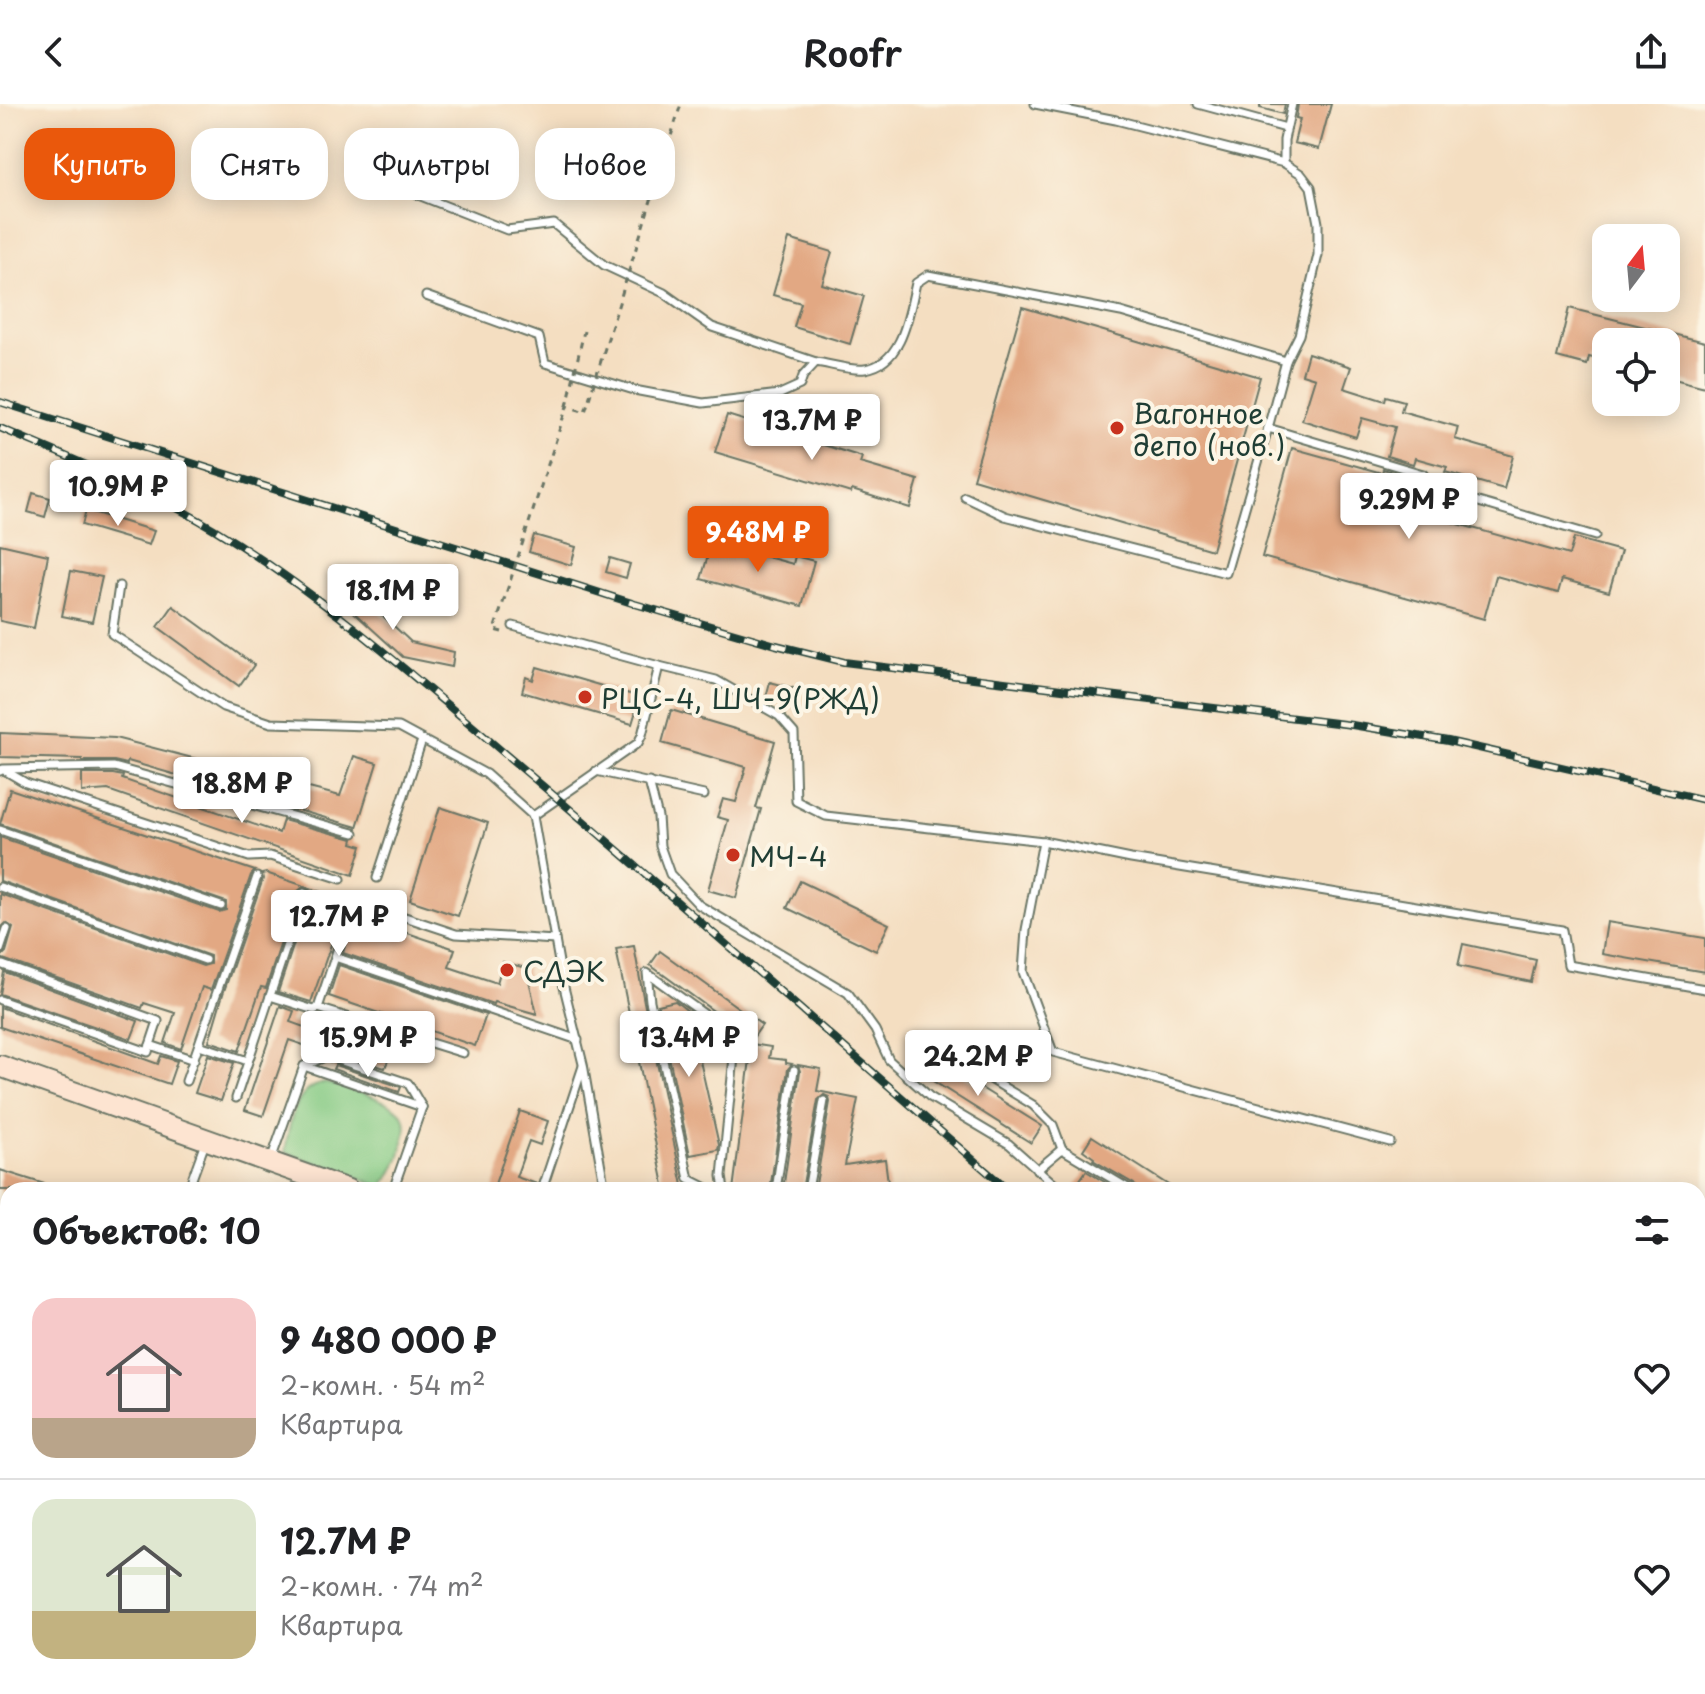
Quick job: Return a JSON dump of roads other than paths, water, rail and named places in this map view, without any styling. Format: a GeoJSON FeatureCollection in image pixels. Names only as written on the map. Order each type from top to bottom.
{"type":"FeatureCollection","features":[{"type":"Feature","properties":{"kind":"main road"},"geometry":{"type":"LineString","coordinates":[[0,1066],[326,1182]]}},
{"type":"Feature","properties":{"kind":"lane"},"geometry":{"type":"LineString","coordinates":[[965,497],[1005,516],[1226,573],[1286,361],[1299,335],[1318,255],[1318,223],[1311,187],[1301,174],[1284,163],[1116,120],[1035,104]]}},
{"type":"Feature","properties":{"kind":"lane"},"geometry":{"type":"LineString","coordinates":[[1198,104],[1286,128]]}},
{"type":"Feature","properties":{"kind":"lane"},"geometry":{"type":"LineString","coordinates":[[1284,163],[1286,128],[1292,104]]}},
{"type":"Feature","properties":{"kind":"lane"},"geometry":{"type":"LineString","coordinates":[[431,200],[507,230],[554,224],[604,265],[664,293],[712,327],[816,362],[866,369],[890,357],[903,334],[916,283],[928,275],[1121,312],[1286,361]]}},
{"type":"Feature","properties":{"kind":"lane"},"geometry":{"type":"LineString","coordinates":[[426,296],[539,337],[545,363],[610,384],[668,398],[703,403],[780,394],[800,385],[803,376],[816,362]]}},
{"type":"Feature","properties":{"kind":"lane"},"geometry":{"type":"LineString","coordinates":[[1268,428],[1423,474],[1434,489],[1595,536]]}},
{"type":"Feature","properties":{"kind":"lane"},"geometry":{"type":"LineString","coordinates":[[119,586],[112,634],[223,707],[271,723],[399,727],[486,774],[533,816],[555,940],[583,1064],[603,1182]]}},
{"type":"Feature","properties":{"kind":"lane"},"geometry":{"type":"LineString","coordinates":[[513,626],[716,680],[779,716],[794,733],[796,801],[826,816],[1043,841],[1131,859],[1562,930],[1568,965],[1705,989]]}},
{"type":"Feature","properties":{"kind":"lane"},"geometry":{"type":"LineString","coordinates":[[533,816],[638,743],[659,666]]}},
{"type":"Feature","properties":{"kind":"lane"},"geometry":{"type":"LineString","coordinates":[[377,878],[422,740]]}},
{"type":"Feature","properties":{"kind":"lane"},"geometry":{"type":"LineString","coordinates":[[1,770],[114,767],[354,833]]}},
{"type":"Feature","properties":{"kind":"lane"},"geometry":{"type":"LineString","coordinates":[[1,770],[26,783],[249,857],[270,856],[341,879]]}},
{"type":"Feature","properties":{"kind":"lane"},"geometry":{"type":"LineString","coordinates":[[596,771],[704,795]]}},
{"type":"Feature","properties":{"kind":"lane"},"geometry":{"type":"LineString","coordinates":[[649,782],[658,817],[660,846],[670,874],[699,905],[848,993],[875,1030],[889,1060],[930,1097],[1009,1144],[1051,1182]]}},
{"type":"Feature","properties":{"kind":"lane"},"geometry":{"type":"LineString","coordinates":[[0,830],[221,906]]}},
{"type":"Feature","properties":{"kind":"lane"},"geometry":{"type":"LineString","coordinates":[[1043,841],[1026,930],[1023,972],[1053,1052],[1390,1142]]}},
{"type":"Feature","properties":{"kind":"lane"},"geometry":{"type":"LineString","coordinates":[[186,1081],[257,877]]}},
{"type":"Feature","properties":{"kind":"lane"},"geometry":{"type":"LineString","coordinates":[[0,887],[205,960]]}},
{"type":"Feature","properties":{"kind":"lane"},"geometry":{"type":"LineString","coordinates":[[236,1098],[304,893]]}},
{"type":"Feature","properties":{"kind":"lane"},"geometry":{"type":"LineString","coordinates":[[354,900],[456,934],[555,940]]}},
{"type":"Feature","properties":{"kind":"lane"},"geometry":{"type":"LineString","coordinates":[[318,1008],[346,921]]}},
{"type":"Feature","properties":{"kind":"lane"},"geometry":{"type":"LineString","coordinates":[[0,950],[7,929]]}},
{"type":"Feature","properties":{"kind":"lane"},"geometry":{"type":"LineString","coordinates":[[335,957],[578,1040]]}},
{"type":"Feature","properties":{"kind":"lane"},"geometry":{"type":"LineString","coordinates":[[0,964],[158,1021],[148,1052],[0,1000]]}},
{"type":"Feature","properties":{"kind":"lane"},"geometry":{"type":"LineString","coordinates":[[695,1182],[689,1179],[650,1001],[647,973],[736,1037],[723,1182]]}},
{"type":"Feature","properties":{"kind":"lane"},"geometry":{"type":"LineString","coordinates":[[270,996],[463,1053]]}},
{"type":"Feature","properties":{"kind":"lane"},"geometry":{"type":"LineString","coordinates":[[925,1039],[1033,1105],[1053,1125],[1062,1149],[1118,1182]]}},
{"type":"Feature","properties":{"kind":"lane"},"geometry":{"type":"LineString","coordinates":[[150,1045],[194,1060]]}},
{"type":"Feature","properties":{"kind":"lane"},"geometry":{"type":"LineString","coordinates":[[199,1045],[248,1061]]}},
{"type":"Feature","properties":{"kind":"lane"},"geometry":{"type":"LineString","coordinates":[[270,1162],[304,1066],[327,1056],[408,1083],[422,1107],[396,1182]]}},
{"type":"Feature","properties":{"kind":"lane"},"geometry":{"type":"LineString","coordinates":[[545,1182],[583,1064]]}},
{"type":"Feature","properties":{"kind":"lane"},"geometry":{"type":"LineString","coordinates":[[304,1066],[422,1107]]}},
{"type":"Feature","properties":{"kind":"lane"},"geometry":{"type":"LineString","coordinates":[[777,1182],[794,1070]]}},
{"type":"Feature","properties":{"kind":"lane"},"geometry":{"type":"LineString","coordinates":[[809,1182],[824,1101]]}},
{"type":"Feature","properties":{"kind":"lane"},"geometry":{"type":"LineString","coordinates":[[191,1182],[206,1139]]}},
{"type":"Feature","properties":{"kind":"lane"},"geometry":{"type":"LineString","coordinates":[[1037,1170],[1062,1149]]}},
{"type":"Feature","properties":{"kind":"railway"},"geometry":{"type":"LineString","coordinates":[[0,402],[635,604],[844,662],[1352,725],[1448,741],[1705,800]]}},
{"type":"Feature","properties":{"kind":"railway"},"geometry":{"type":"LineString","coordinates":[[0,428],[188,514],[256,556],[338,615],[591,827],[999,1182]]}},
{"type":"Feature","properties":{"kind":"place","name":"Вагонное депо (нов.)"},"geometry":{"type":"Point","coordinates":[1117,428]}},
{"type":"Feature","properties":{"kind":"place","name":"РЦС-4, ШЧ-9(РЖД)"},"geometry":{"type":"Point","coordinates":[585,697]}},
{"type":"Feature","properties":{"kind":"place","name":"МЧ-4"},"geometry":{"type":"Point","coordinates":[733,855]}},
{"type":"Feature","properties":{"kind":"place","name":"СДЭК"},"geometry":{"type":"Point","coordinates":[507,970]}}]}
